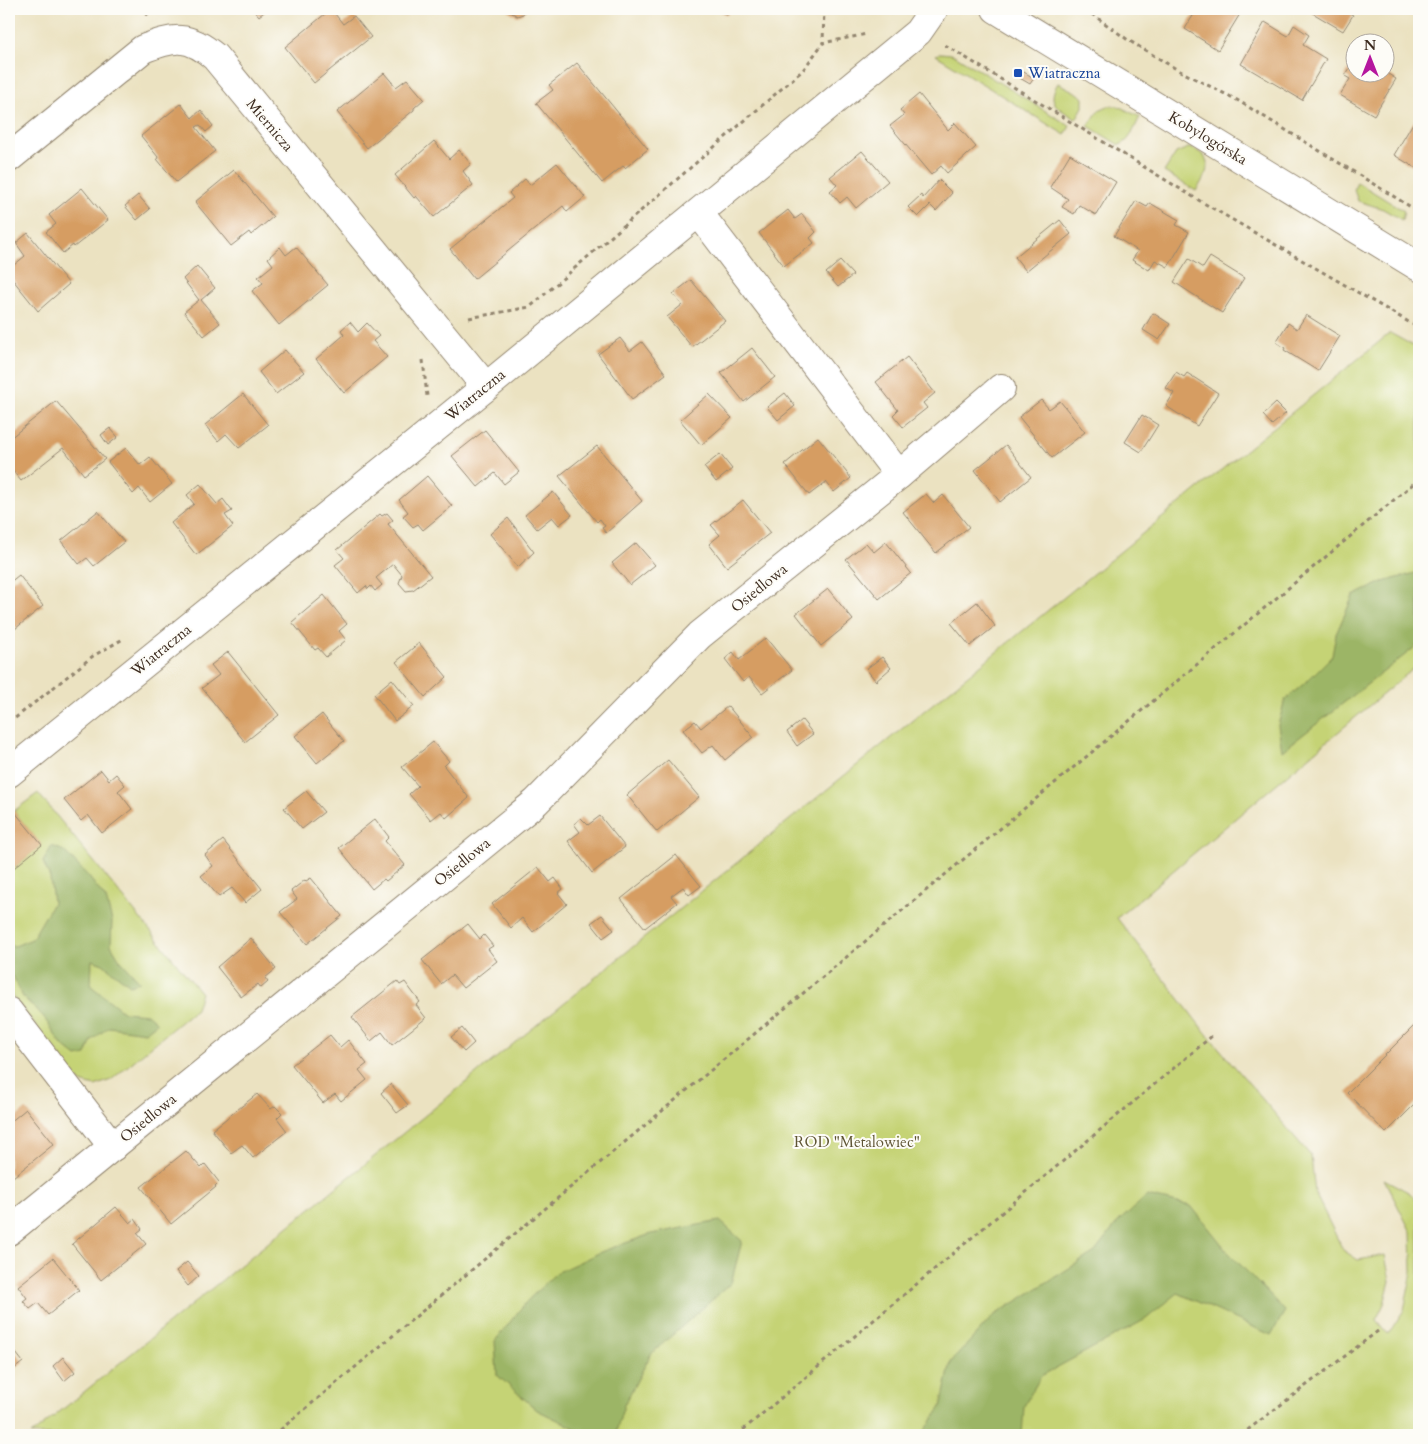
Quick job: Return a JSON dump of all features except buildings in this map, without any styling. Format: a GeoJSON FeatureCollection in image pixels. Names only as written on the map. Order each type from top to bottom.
{"type":"FeatureCollection","features":[{"type":"Feature","properties":{"kind":"street","name":"Wiatraczna"},"geometry":{"type":"LineString","coordinates":[[9,773],[699,213],[918,32],[934,9]]}},
{"type":"Feature","properties":{"kind":"street","name":"Kobylogórska"},"geometry":{"type":"LineString","coordinates":[[996,9],[1419,267]]}},
{"type":"Feature","properties":{"kind":"street","name":"Miernicza"},"geometry":{"type":"LineString","coordinates":[[9,158],[142,49],[167,40],[187,41],[203,47],[215,57],[486,386]]}},
{"type":"Feature","properties":{"kind":"street"},"geometry":{"type":"LineString","coordinates":[[699,213],[899,475]]}},
{"type":"Feature","properties":{"kind":"street","name":"Osiedlowa"},"geometry":{"type":"LineString","coordinates":[[9,1231],[536,802],[700,635],[899,475],[1001,388]]}},
{"type":"Feature","properties":{"kind":"street"},"geometry":{"type":"LineString","coordinates":[[9,1012],[113,1147]]}},
{"type":"Feature","properties":{"kind":"path"},"geometry":{"type":"LineString","coordinates":[[427,399],[422,343],[454,321],[530,307],[803,70],[823,43],[824,9]]}},
{"type":"Feature","properties":{"kind":"path"},"geometry":{"type":"LineString","coordinates":[[1085,9],[1128,40],[1178,70],[1237,100],[1419,212]]}},
{"type":"Feature","properties":{"kind":"path"},"geometry":{"type":"LineString","coordinates":[[918,32],[947,46],[1195,198],[1419,328]]}},
{"type":"Feature","properties":{"kind":"path"},"geometry":{"type":"LineString","coordinates":[[823,43],[870,33]]}},
{"type":"Feature","properties":{"kind":"path"},"geometry":{"type":"LineString","coordinates":[[274,1435],[1419,479]]}},
{"type":"Feature","properties":{"kind":"path"},"geometry":{"type":"LineString","coordinates":[[9,723],[93,656],[128,637]]}},
{"type":"Feature","properties":{"kind":"path"},"geometry":{"type":"LineString","coordinates":[[737,1435],[1212,1036]]}},
{"type":"Feature","properties":{"kind":"path"},"geometry":{"type":"LineString","coordinates":[[1241,1435],[1378,1331]]}},
{"type":"Feature","properties":{"kind":"green space"},"geometry":{"type":"Polygon","coordinates":[[[940,53],[956,56],[1070,126],[1065,135],[936,55],[940,53]]]}},
{"type":"Feature","properties":{"kind":"green space"},"geometry":{"type":"Polygon","coordinates":[[[1058,83],[1083,98],[1083,107],[1076,119],[1060,109],[1054,101],[1054,90],[1058,83]]]}},
{"type":"Feature","properties":{"kind":"green space"},"geometry":{"type":"Polygon","coordinates":[[[1108,106],[1118,106],[1140,117],[1129,138],[1123,144],[1119,145],[1088,126],[1099,110],[1108,106]]]}},
{"type":"Feature","properties":{"kind":"green space"},"geometry":{"type":"Polygon","coordinates":[[[1188,148],[1199,152],[1207,161],[1206,171],[1196,191],[1164,172],[1176,153],[1188,148]]]}},
{"type":"Feature","properties":{"kind":"green space"},"geometry":{"type":"Polygon","coordinates":[[[1357,182],[1404,211],[1402,220],[1383,209],[1358,201],[1354,190],[1357,182]]]}},
{"type":"Feature","properties":{"kind":"green space","name":"ROD \"Metalowiec\""},"geometry":{"type":"Polygon","coordinates":[[[1390,333],[1419,349],[1419,664],[1117,918],[1201,1027],[1311,1156],[1315,1193],[1343,1250],[1358,1260],[1385,1255],[1390,1281],[1384,1304],[1376,1320],[1388,1334],[1404,1310],[1412,1272],[1411,1232],[1384,1179],[1410,1193],[1419,1204],[1419,1435],[31,1435],[1390,333]]]}},
{"type":"Feature","properties":{"kind":"green space"},"geometry":{"type":"Polygon","coordinates":[[[1419,572],[1419,644],[1282,751],[1278,725],[1285,700],[1332,656],[1336,634],[1353,596],[1383,582],[1419,572]]]}},
{"type":"Feature","properties":{"kind":"green space"},"geometry":{"type":"Polygon","coordinates":[[[38,793],[201,993],[196,1009],[111,1080],[95,1086],[80,1082],[9,992],[9,872],[41,845],[14,811],[38,793]]]}},
{"type":"Feature","properties":{"kind":"green space"},"geometry":{"type":"Polygon","coordinates":[[[52,846],[64,851],[88,876],[106,899],[112,921],[111,945],[120,960],[140,982],[130,985],[103,964],[92,960],[91,986],[124,1012],[147,1014],[157,1023],[145,1032],[109,1027],[92,1040],[86,1055],[77,1057],[61,1044],[43,1016],[23,997],[14,978],[9,973],[9,945],[15,946],[32,939],[53,903],[50,878],[43,862],[52,846]]]}},
{"type":"Feature","properties":{"kind":"green space"},"geometry":{"type":"Polygon","coordinates":[[[1147,1196],[1191,1206],[1228,1252],[1285,1311],[1271,1335],[1178,1293],[1146,1319],[1041,1376],[1024,1406],[1022,1435],[922,1435],[941,1407],[951,1362],[993,1316],[1095,1252],[1119,1221],[1147,1196]]]}},
{"type":"Feature","properties":{"kind":"green space"},"geometry":{"type":"Polygon","coordinates":[[[720,1221],[742,1241],[731,1283],[651,1354],[624,1405],[615,1435],[589,1435],[537,1410],[497,1375],[495,1341],[526,1302],[556,1273],[603,1251],[651,1234],[720,1221]]]}},
{"type":"Feature","properties":{"kind":"place","name":"Wiatraczna"},"geometry":{"type":"Point","coordinates":[1018,73]}}]}
